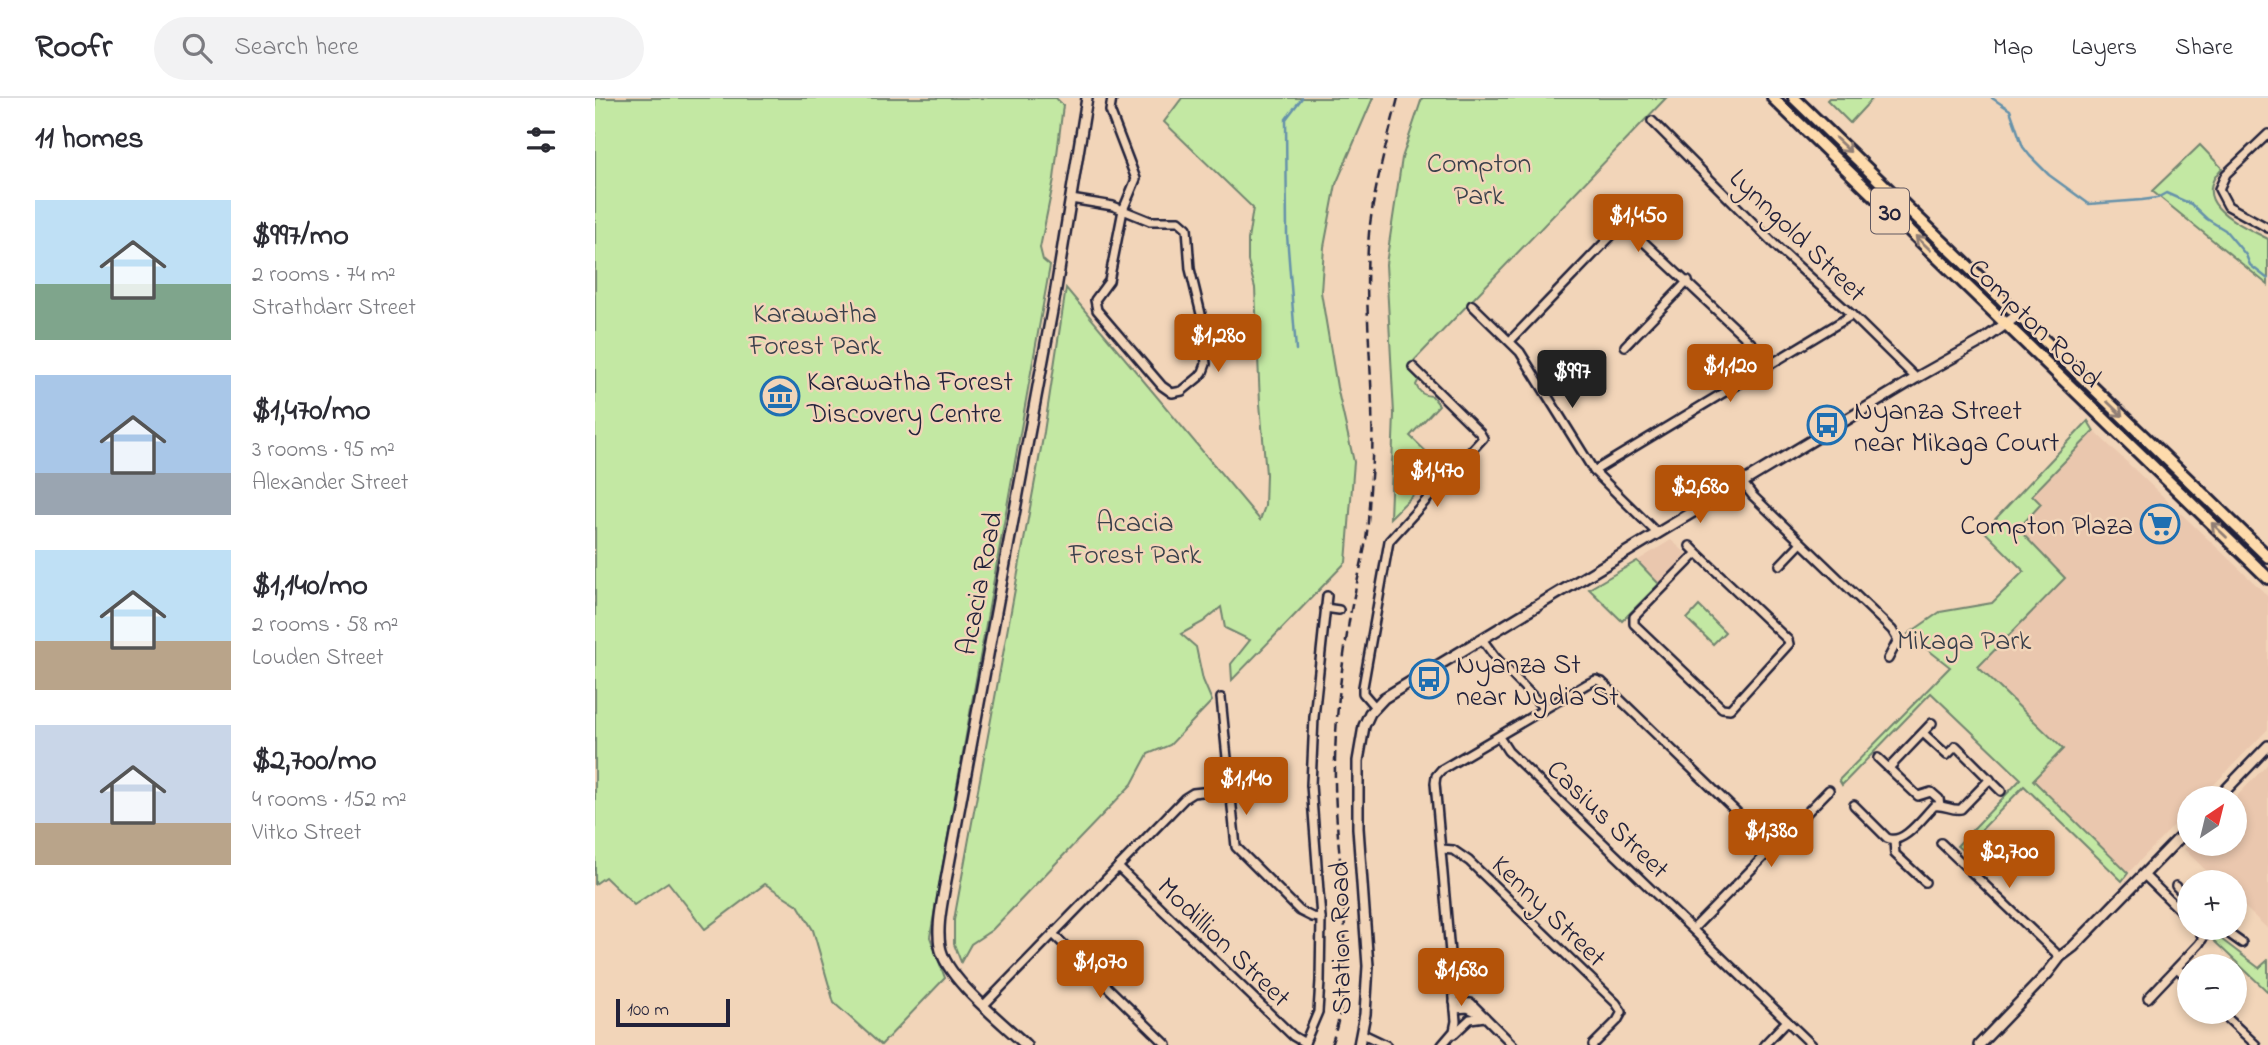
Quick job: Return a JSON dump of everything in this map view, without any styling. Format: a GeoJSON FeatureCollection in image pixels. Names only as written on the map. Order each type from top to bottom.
{"type":"FeatureCollection","features":[{"type":"Feature","properties":{"kind":"main road","name":"Compton Road"},"geometry":{"type":"LineString","coordinates":[[1773,98],[2268,578]]}},
{"type":"Feature","properties":{"kind":"main road","name":"Compton Road"},"geometry":{"type":"LineString","coordinates":[[1794,98],[2268,557]]}},
{"type":"Feature","properties":{"kind":"street","name":"Acacia Road"},"geometry":{"type":"LineString","coordinates":[[1026,1045],[954,976],[943,960],[939,930],[1055,295],[1087,98]]}},
{"type":"Feature","properties":{"kind":"street"},"geometry":{"type":"LineString","coordinates":[[1071,199],[1123,210],[1150,222],[1179,222],[1187,228],[1190,269],[1201,314],[1206,364],[1199,377],[1177,393],[1167,391],[1162,386],[1097,310],[1095,304],[1097,296],[1109,281],[1123,210],[1136,179],[1110,111],[1112,98]]}},
{"type":"Feature","properties":{"kind":"street","name":"Lynngold Street"},"geometry":{"type":"LineString","coordinates":[[1652,121],[1779,249],[1916,378]]}},
{"type":"Feature","properties":{"kind":"street"},"geometry":{"type":"LineString","coordinates":[[2268,134],[2226,174],[2219,189],[2228,206],[2268,228]]}},
{"type":"Feature","properties":{"kind":"street"},"geometry":{"type":"LineString","coordinates":[[1510,341],[1612,235],[1621,229],[1630,229],[1639,234],[1770,363]]}},
{"type":"Feature","properties":{"kind":"street"},"geometry":{"type":"LineString","coordinates":[[1625,346],[1688,281]]}},
{"type":"Feature","properties":{"kind":"street"},"geometry":{"type":"LineString","coordinates":[[1472,305],[1520,352],[1594,471],[1657,533]]}},
{"type":"Feature","properties":{"kind":"street"},"geometry":{"type":"LineString","coordinates":[[1594,471],[1851,315]]}},
{"type":"Feature","properties":{"kind":"street"},"geometry":{"type":"LineString","coordinates":[[1413,367],[1483,439],[1389,541],[1363,687],[1363,692],[1375,707],[1397,690],[1657,533],[1916,378],[1983,341],[2018,315]]}},
{"type":"Feature","properties":{"kind":"street"},"geometry":{"type":"LineString","coordinates":[[1742,482],[1892,630],[1898,640],[1888,659]]}},
{"type":"Feature","properties":{"kind":"street"},"geometry":{"type":"LineString","coordinates":[[1780,565],[1801,543]]}},
{"type":"Feature","properties":{"kind":"street"},"geometry":{"type":"LineString","coordinates":[[1689,546],[1697,553],[1789,644],[1730,709],[1721,708],[1634,624],[1634,617],[1697,553]]}},
{"type":"Feature","properties":{"kind":"street"},"geometry":{"type":"LineString","coordinates":[[1305,1044],[1314,1024],[1319,999],[1321,918],[1311,785],[1314,717],[1327,596]]}},
{"type":"Feature","properties":{"kind":"street"},"geometry":{"type":"LineString","coordinates":[[1325,608],[1339,610]]}},
{"type":"Feature","properties":{"kind":"street"},"geometry":{"type":"LineString","coordinates":[[1482,639],[1495,657],[1545,708]]}},
{"type":"Feature","properties":{"kind":"street"},"geometry":{"type":"LineString","coordinates":[[1450,1036],[1456,1025],[1455,1005],[1436,776],[1545,708],[1596,680],[1609,688],[1773,847]]}},
{"type":"Feature","properties":{"kind":"street"},"geometry":{"type":"LineString","coordinates":[[1220,698],[1234,839],[1241,854],[1300,911],[1321,918]]}},
{"type":"Feature","properties":{"kind":"street","name":"Station Road"},"geometry":{"type":"LineString","coordinates":[[1359,1045],[1363,1034],[1367,994],[1367,936],[1358,828],[1358,761],[1364,726],[1375,707]]}},
{"type":"Feature","properties":{"kind":"street"},"geometry":{"type":"LineString","coordinates":[[1889,768],[1932,723]]}},
{"type":"Feature","properties":{"kind":"street"},"geometry":{"type":"LineString","coordinates":[[1923,733],[1947,755],[1956,746],[2001,791]]}},
{"type":"Feature","properties":{"kind":"street","name":"Casius Street"},"geometry":{"type":"LineString","coordinates":[[1499,737],[1508,751],[1812,1045]]}},
{"type":"Feature","properties":{"kind":"street"},"geometry":{"type":"LineString","coordinates":[[2230,786],[2268,747]]}},
{"type":"Feature","properties":{"kind":"street"},"geometry":{"type":"LineString","coordinates":[[1878,758],[1918,796],[1931,792],[1939,799],[1940,805]]}},
{"type":"Feature","properties":{"kind":"street"},"geometry":{"type":"LineString","coordinates":[[1893,841],[1908,831],[1934,806],[1956,810],[1961,808],[1990,779]]}},
{"type":"Feature","properties":{"kind":"street"},"geometry":{"type":"LineString","coordinates":[[984,1005],[1185,798],[1193,793],[1229,789]]}},
{"type":"Feature","properties":{"kind":"street"},"geometry":{"type":"LineString","coordinates":[[1693,929],[1829,790]]}},
{"type":"Feature","properties":{"kind":"street"},"geometry":{"type":"LineString","coordinates":[[1854,805],[1893,841]]}},
{"type":"Feature","properties":{"kind":"street"},"geometry":{"type":"LineString","coordinates":[[1893,841],[1895,854],[1925,882]]}},
{"type":"Feature","properties":{"kind":"street"},"geometry":{"type":"LineString","coordinates":[[1979,1045],[2060,957],[2177,841]]}},
{"type":"Feature","properties":{"kind":"street"},"geometry":{"type":"LineString","coordinates":[[1941,843],[2060,957]]}},
{"type":"Feature","properties":{"kind":"street","name":"Kenny Street"},"geometry":{"type":"LineString","coordinates":[[1442,849],[1453,850],[1469,861],[1616,1003],[1622,1012],[1617,1021],[1593,1045]]}},
{"type":"Feature","properties":{"kind":"street","name":"Modillion Street"},"geometry":{"type":"LineString","coordinates":[[1118,867],[1293,1036],[1305,1044]]}},
{"type":"Feature","properties":{"kind":"street"},"geometry":{"type":"LineString","coordinates":[[2144,875],[2177,907]]}},
{"type":"Feature","properties":{"kind":"street"},"geometry":{"type":"LineString","coordinates":[[1053,934],[1167,1045]]}},
{"type":"Feature","properties":{"kind":"street"},"geometry":{"type":"LineString","coordinates":[[2189,954],[2201,940]]}},
{"type":"Feature","properties":{"kind":"street"},"geometry":{"type":"LineString","coordinates":[[2238,940],[2242,943]]}},
{"type":"Feature","properties":{"kind":"street"},"geometry":{"type":"LineString","coordinates":[[2148,998],[2177,968]]}},
{"type":"Feature","properties":{"kind":"street"},"geometry":{"type":"LineString","coordinates":[[1453,981],[1458,991],[1513,1045]]}},
{"type":"Feature","properties":{"kind":"street"},"geometry":{"type":"LineString","coordinates":[[1455,1005],[1471,1004]]}},
{"type":"Feature","properties":{"kind":"street"},"geometry":{"type":"LineString","coordinates":[[1455,1005],[1484,1016]]}},
{"type":"Feature","properties":{"kind":"street"},"geometry":{"type":"LineString","coordinates":[[1442,1045],[1472,1018],[1484,1016]]}},
{"type":"Feature","properties":{"kind":"street"},"geometry":{"type":"LineString","coordinates":[[1764,1045],[1787,1021]]}},
{"type":"Feature","properties":{"kind":"street"},"geometry":{"type":"LineString","coordinates":[[2234,1024],[2256,1045]]}},
{"type":"Feature","properties":{"kind":"street"},"geometry":{"type":"LineString","coordinates":[[1363,1034],[1386,1045]]}},
{"type":"Feature","properties":{"kind":"shaded area"},"geometry":{"type":"Polygon","coordinates":[[[2094,431],[2268,596],[2268,729],[2213,786],[2177,786],[2177,822],[2128,873],[2032,780],[1978,667],[2065,578],[2018,529],[2032,496],[2094,431]]]}},
{"type":"Feature","properties":{"kind":"shaded area"},"geometry":{"type":"Polygon","coordinates":[[[1671,540],[1688,555],[1659,584],[1637,561],[1671,540]]]}},
{"type":"Feature","properties":{"kind":"shaded area"},"geometry":{"type":"Polygon","coordinates":[[[2268,764],[2268,929],[2247,909],[2247,870],[2206,870],[2191,856],[2247,856],[2247,786],[2268,764]]]}},
{"type":"Feature","properties":{"kind":"green space","name":"Karawatha Forest Park"},"geometry":{"type":"Polygon","coordinates":[[[595,98],[1056,98],[1063,105],[1054,179],[1040,248],[1043,260],[1050,266],[930,937],[945,978],[881,1045],[834,1003],[813,930],[798,905],[765,884],[705,929],[668,882],[634,905],[605,877],[595,884],[595,98]]]}},
{"type":"Feature","properties":{"kind":"green space","name":"Acacia Forest Park"},"geometry":{"type":"Polygon","coordinates":[[[1182,98],[1373,98],[1336,184],[1324,247],[1321,292],[1337,387],[1354,462],[1346,562],[1232,680],[1231,664],[1250,640],[1225,628],[1221,607],[1203,622],[1181,634],[1196,647],[1203,680],[1212,701],[1170,745],[1148,754],[1132,784],[992,930],[971,944],[961,962],[954,944],[954,920],[1044,432],[1066,288],[1260,520],[1265,506],[1266,474],[1255,288],[1248,261],[1253,208],[1164,122],[1182,98]]]}},
{"type":"Feature","properties":{"kind":"green space","name":"Compton Park"},"geometry":{"type":"Polygon","coordinates":[[[1422,98],[1666,98],[1408,367],[1419,379],[1416,385],[1419,390],[1424,395],[1432,396],[1439,405],[1410,436],[1442,467],[1390,518],[1394,414],[1386,264],[1402,158],[1422,98]]]}},
{"type":"Feature","properties":{"kind":"green space"},"geometry":{"type":"Polygon","coordinates":[[[1873,98],[1850,123],[1827,100],[1873,98]]]}},
{"type":"Feature","properties":{"kind":"green space"},"geometry":{"type":"Polygon","coordinates":[[[2200,145],[2222,168],[2213,181],[2211,192],[2214,203],[2233,220],[2268,239],[2268,285],[2152,191],[2200,145]]]}},
{"type":"Feature","properties":{"kind":"green space","name":"Mikaga Park"},"geometry":{"type":"Polygon","coordinates":[[[2088,421],[2094,431],[2032,495],[2041,504],[2018,529],[2065,578],[1978,667],[2063,749],[2033,780],[2128,873],[2122,881],[2024,786],[1962,850],[1957,846],[2021,779],[1931,693],[1842,785],[1839,780],[1950,667],[1908,634],[1940,612],[1992,603],[2024,571],[1984,531],[2088,421]]]}},
{"type":"Feature","properties":{"kind":"green space"},"geometry":{"type":"Polygon","coordinates":[[[1637,561],[1659,584],[1622,621],[1589,589],[1637,561]]]}},
{"type":"Feature","properties":{"kind":"green space"},"geometry":{"type":"Polygon","coordinates":[[[1699,606],[1725,632],[1713,644],[1687,619],[1699,606]]]}},
{"type":"Feature","properties":{"kind":"green space"},"geometry":{"type":"Polygon","coordinates":[[[2213,940],[2222,940],[2241,954],[2228,954],[2213,940]]]}},
{"type":"Feature","properties":{"kind":"green space"},"geometry":{"type":"Polygon","coordinates":[[[2247,959],[2259,968],[2268,960],[2268,992],[2247,972],[2247,959]]]}},
{"type":"Feature","properties":{"kind":"waterway"},"geometry":{"type":"LineString","coordinates":[[1296,350],[1287,235],[1286,119],[1302,98]]}},
{"type":"Feature","properties":{"kind":"waterway"},"geometry":{"type":"LineString","coordinates":[[1992,98],[2010,110],[2023,147],[2030,156],[2049,175],[2089,204],[2157,198],[2166,193],[2191,204],[2207,219],[2225,230],[2246,255],[2250,265],[2268,279]]}},
{"type":"Feature","properties":{"kind":"railway"},"geometry":{"type":"LineString","coordinates":[[1331,1045],[1340,1015],[1345,949],[1336,814],[1337,724],[1342,666],[1366,540],[1371,477],[1372,416],[1367,294],[1369,233],[1377,182],[1398,98]]}},
{"type":"Feature","properties":{"kind":"place","name":"Karawatha Forest Discovery Centre"},"geometry":{"type":"Point","coordinates":[780,396]}},
{"type":"Feature","properties":{"kind":"place","name":"Nyanza Street near Mikaga Court"},"geometry":{"type":"Point","coordinates":[1827,425]}},
{"type":"Feature","properties":{"kind":"place","name":"Compton Plaza"},"geometry":{"type":"Point","coordinates":[2160,524]}},
{"type":"Feature","properties":{"kind":"place","name":"Nyanza St near Nydia St"},"geometry":{"type":"Point","coordinates":[1429,679]}}]}
